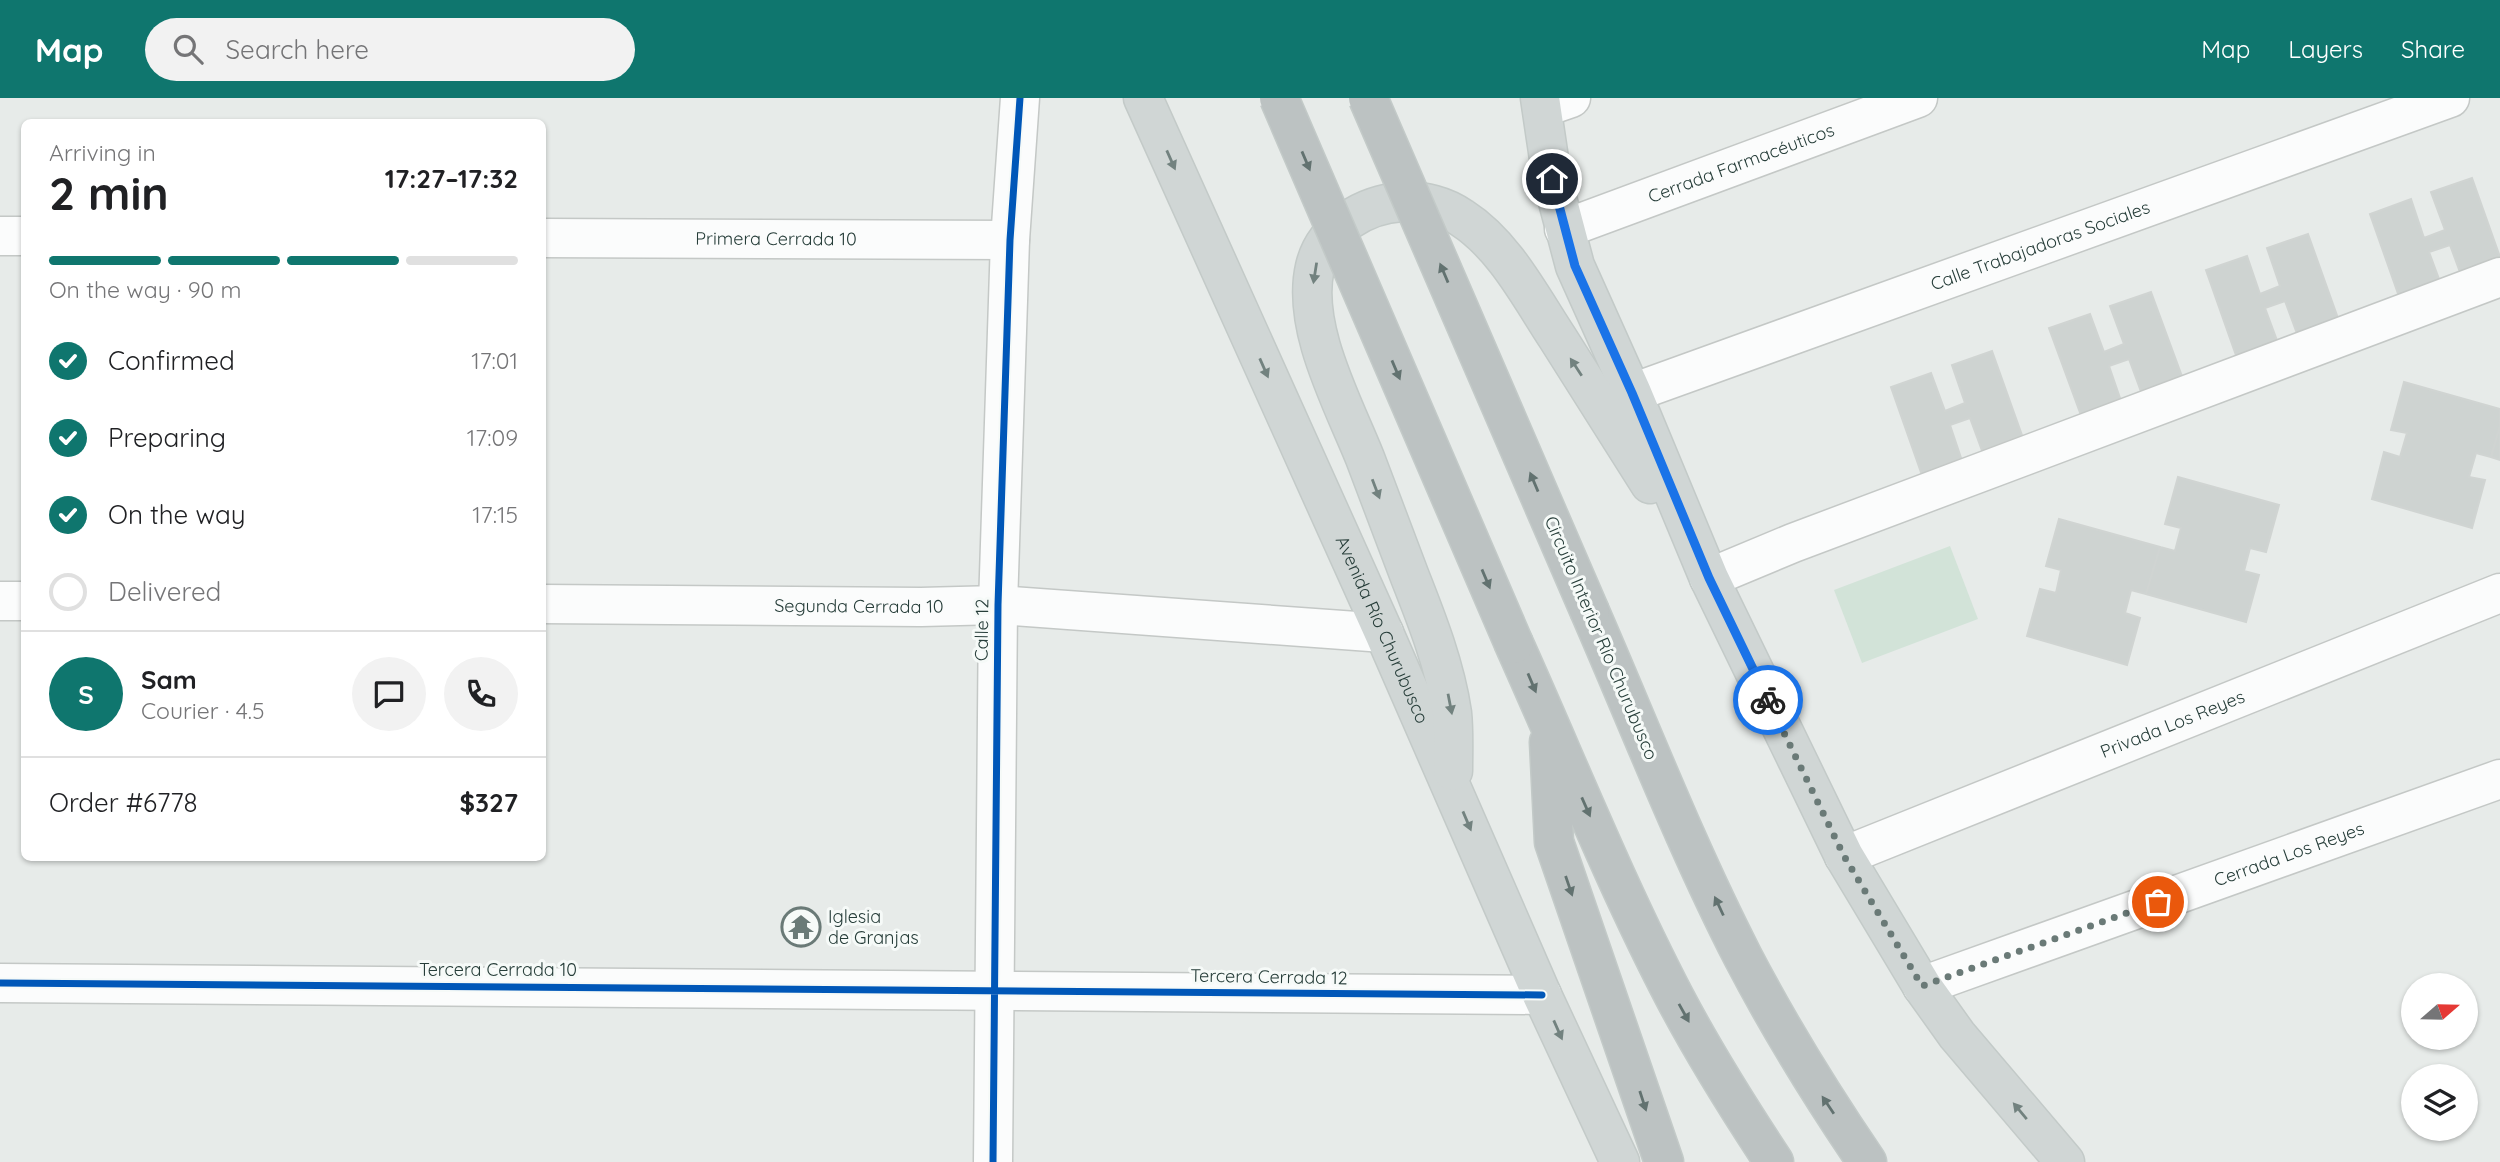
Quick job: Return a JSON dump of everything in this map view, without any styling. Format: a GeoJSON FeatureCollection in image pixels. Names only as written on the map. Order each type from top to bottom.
{"type":"FeatureCollection","features":[{"type":"Feature","properties":{"kind":"highway"},"geometry":{"type":"LineString","coordinates":[[1279,98],[1620,883],[1675,998],[1728,1092],[1774,1162]]}},
{"type":"Feature","properties":{"kind":"highway","name":"Circuito Interior Río Churubusco"},"geometry":{"type":"LineString","coordinates":[[1368,98],[1692,848],[1742,955],[1822,1096],[1867,1162]]}},
{"type":"Feature","properties":{"kind":"highway"},"geometry":{"type":"LineString","coordinates":[[1549,723],[1554,842],[1664,1162]]}},
{"type":"Feature","properties":{"kind":"main road","name":"Avenida Río Churubusco"},"geometry":{"type":"LineString","coordinates":[[1143,98],[1384,633],[1542,995],[1620,1162]]}},
{"type":"Feature","properties":{"kind":"main road"},"geometry":{"type":"LineString","coordinates":[[1551,101],[1552,179],[1575,266],[1632,393],[1709,578],[1844,856],[1922,986],[1957,1035],[2065,1162]]}},
{"type":"Feature","properties":{"kind":"main road"},"geometry":{"type":"LineString","coordinates":[[1452,787],[1452,713],[1436,650],[1404,560],[1332,378],[1317,330],[1313,301],[1315,267],[1320,253],[1335,230],[1372,208],[1407,201],[1431,204],[1452,211],[1479,230],[1497,249],[1523,285],[1709,578]]}},
{"type":"Feature","properties":{"kind":"street","name":"Calle 12"},"geometry":{"type":"LineString","coordinates":[[993,1162],[998,605],[1010,240],[1020,98]]}},
{"type":"Feature","properties":{"kind":"street","name":"Cerrada Farmacéuticos"},"geometry":{"type":"LineString","coordinates":[[1564,229],[1919,98]]}},
{"type":"Feature","properties":{"kind":"street","name":"Calle Trabajadoras Sociales"},"geometry":{"type":"LineString","coordinates":[[1632,393],[2450,98]]}},
{"type":"Feature","properties":{"kind":"street"},"geometry":{"type":"LineString","coordinates":[[0,236],[21,236]]}},
{"type":"Feature","properties":{"kind":"street","name":"Primera Cerrada 10"},"geometry":{"type":"LineString","coordinates":[[546,238],[1010,240]]}},
{"type":"Feature","properties":{"kind":"street"},"geometry":{"type":"LineString","coordinates":[[1709,578],[1793,543],[2500,277]]}},
{"type":"Feature","properties":{"kind":"street","name":"Privada Los Reyes"},"geometry":{"type":"LineString","coordinates":[[1844,856],[2500,593]]}},
{"type":"Feature","properties":{"kind":"street"},"geometry":{"type":"LineString","coordinates":[[0,601],[21,601]]}},
{"type":"Feature","properties":{"kind":"street","name":"Segunda Cerrada 10"},"geometry":{"type":"LineString","coordinates":[[546,604],[998,605],[1384,633]]}},
{"type":"Feature","properties":{"kind":"street","name":"Cerrada Los Reyes"},"geometry":{"type":"LineString","coordinates":[[1922,986],[2500,779]]}},
{"type":"Feature","properties":{"kind":"street","name":"Tercera Cerrada 10"},"geometry":{"type":"LineString","coordinates":[[0,983],[995,990]]}},
{"type":"Feature","properties":{"kind":"street","name":"Tercera Cerrada 12"},"geometry":{"type":"LineString","coordinates":[[995,990],[1542,995]]}},
{"type":"Feature","properties":{"kind":"green space"},"geometry":{"type":"Polygon","coordinates":[[[1950,546],[1978,619],[1862,663],[1834,590],[1950,546]]]}},
{"type":"Feature","properties":{"kind":"building"},"geometry":{"type":"Polygon","coordinates":[[[2472,178],[2500,257],[2500,270],[2464,283],[2450,245],[2429,252],[2443,290],[2402,305],[2370,214],[2411,199],[2424,238],[2445,230],[2431,192],[2472,178]]]}},
{"type":"Feature","properties":{"kind":"building"},"geometry":{"type":"Polygon","coordinates":[[[2308,234],[2340,324],[2299,339],[2285,301],[2265,308],[2279,346],[2238,361],[2206,270],[2247,256],[2260,294],[2280,286],[2267,248],[2308,234]]]}},
{"type":"Feature","properties":{"kind":"building"},"geometry":{"type":"Polygon","coordinates":[[[2151,292],[2184,382],[2143,397],[2129,359],[2109,366],[2122,404],[2082,418],[2049,328],[2090,314],[2104,352],[2124,344],[2110,306],[2151,292]]]}},
{"type":"Feature","properties":{"kind":"building"},"geometry":{"type":"Polygon","coordinates":[[[1992,351],[2024,441],[1984,456],[1970,418],[1950,425],[1963,464],[1923,478],[1891,387],[1931,373],[1945,411],[1965,403],[1952,365],[1992,351]]]}},
{"type":"Feature","properties":{"kind":"building"},"geometry":{"type":"Polygon","coordinates":[[[2404,382],[2500,409],[2500,426],[2491,457],[2476,453],[2469,477],[2485,480],[2472,528],[2372,499],[2384,452],[2400,457],[2407,433],[2391,430],[2404,382]]]}},
{"type":"Feature","properties":{"kind":"building"},"geometry":{"type":"Polygon","coordinates":[[[2500,426],[2500,460],[2491,457],[2500,426]]]}},
{"type":"Feature","properties":{"kind":"building"},"geometry":{"type":"Polygon","coordinates":[[[2178,477],[2279,505],[2266,552],[2250,548],[2244,571],[2259,575],[2246,622],[2146,594],[2160,547],[2175,551],[2181,528],[2165,524],[2178,477]]]}},
{"type":"Feature","properties":{"kind":"building"},"geometry":{"type":"Polygon","coordinates":[[[2059,519],[2160,547],[2146,594],[2131,590],[2125,613],[2140,618],[2127,665],[2027,636],[2040,589],[2056,593],[2061,570],[2046,566],[2059,519]]]}},
{"type":"Feature","properties":{"kind":"cycle path"},"geometry":{"type":"LineString","coordinates":[[993,1162],[998,605],[1010,240],[1020,98]]}},
{"type":"Feature","properties":{"kind":"cycle path"},"geometry":{"type":"LineString","coordinates":[[0,983],[1542,995]]}},
{"type":"Feature","properties":{"kind":"way so far"},"geometry":{"type":"LineString","coordinates":[[1768,700],[1844,856],[1922,986],[2158,902]]}},
{"type":"Feature","properties":{"kind":"place","name":"Iglesia de Granjas"},"geometry":{"type":"Point","coordinates":[801,927]}},
{"type":"Feature","properties":{"kind":"route"},"geometry":{"type":"LineString","coordinates":[[1552,179],[1575,266],[1632,393],[1709,578],[1768,700]]}}]}
